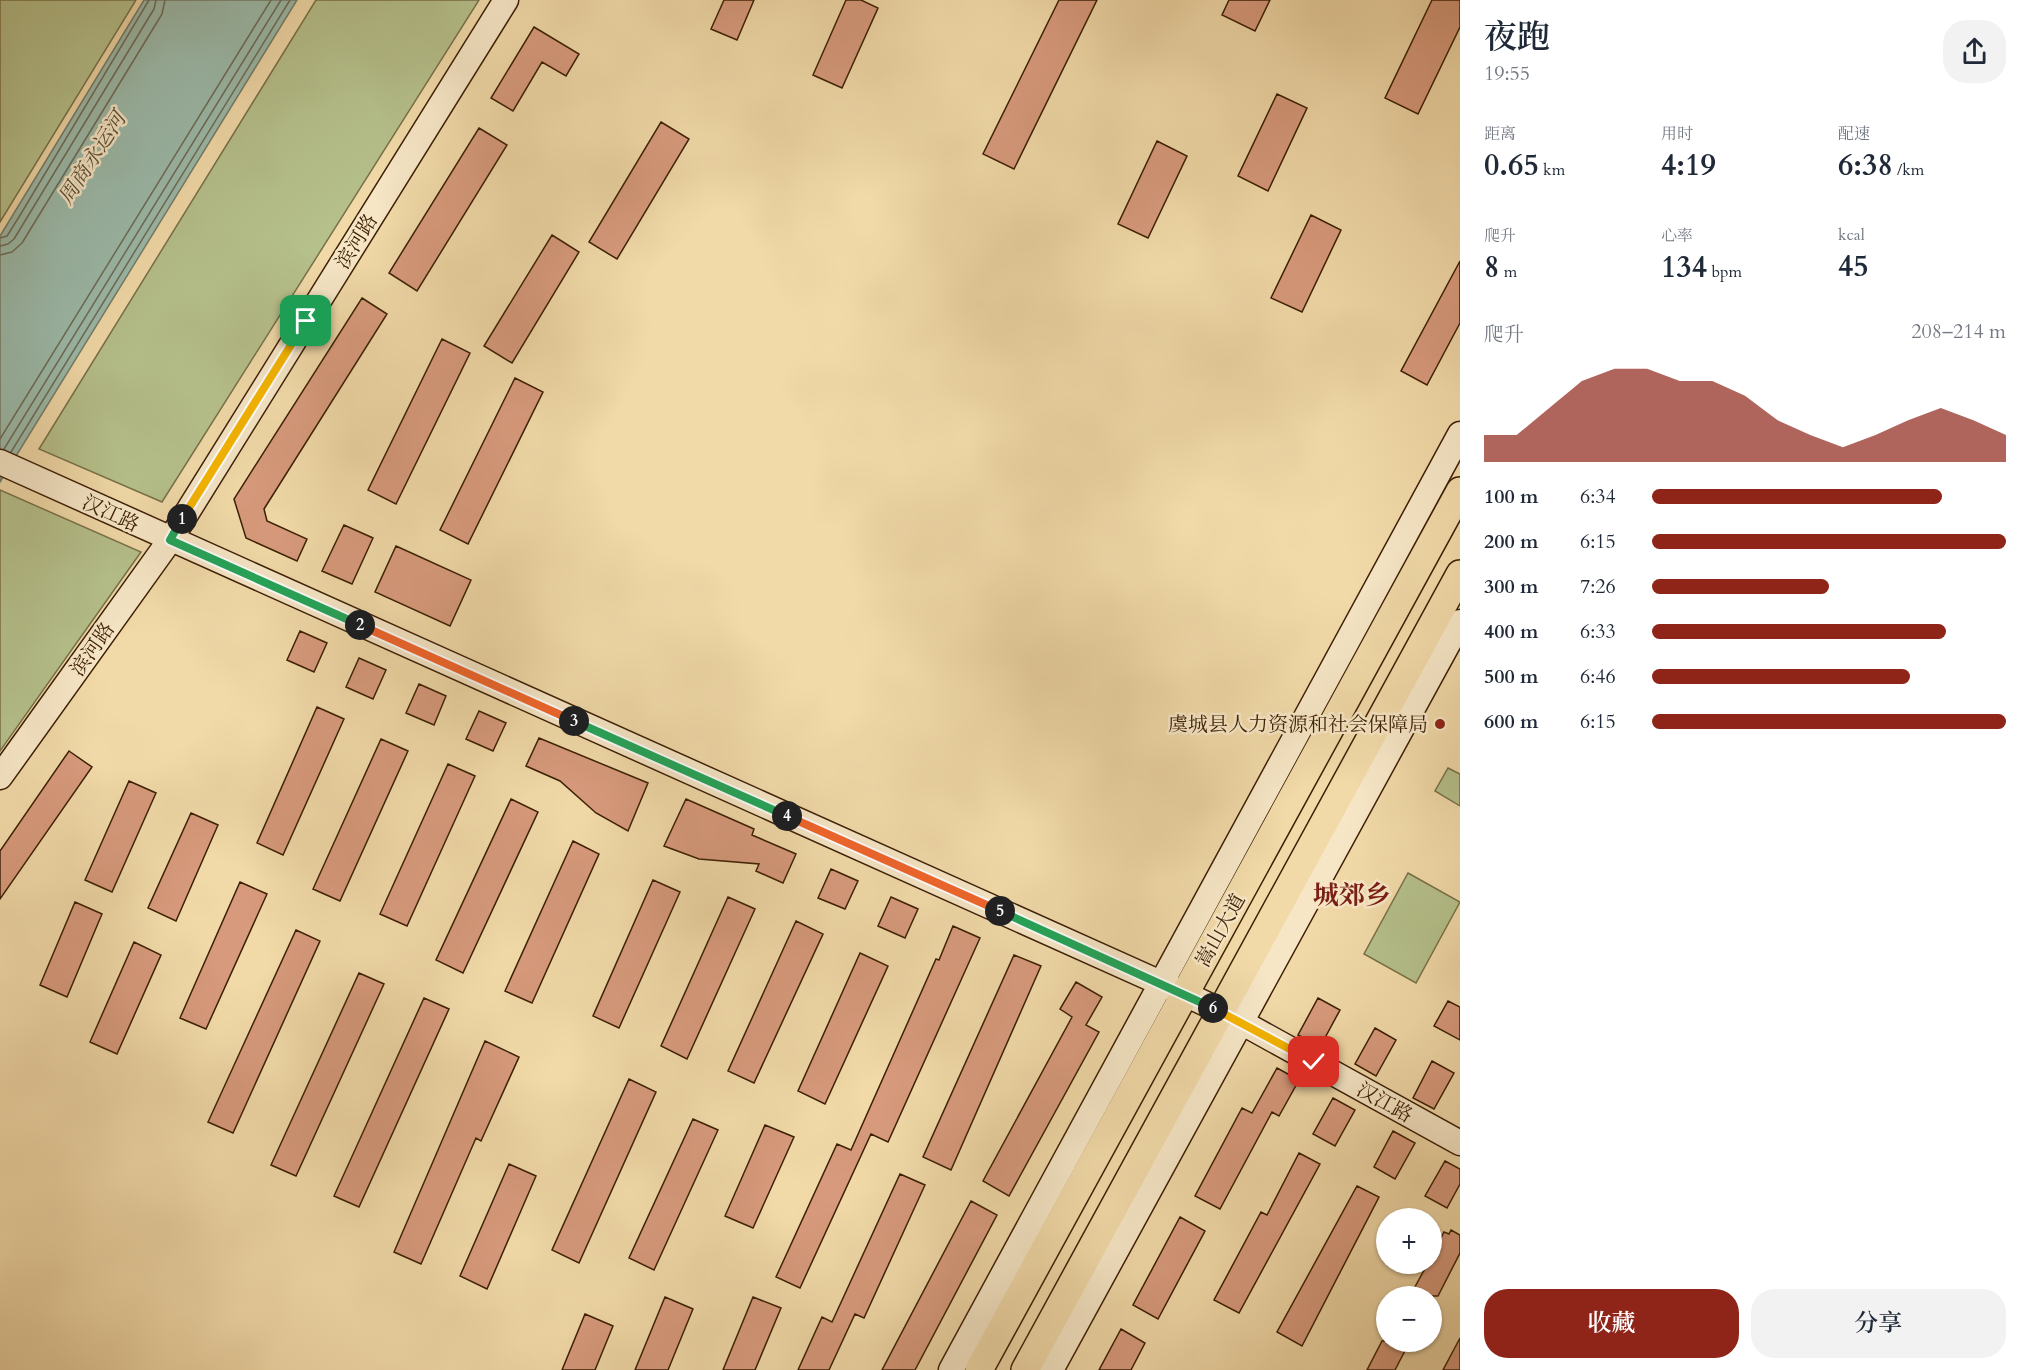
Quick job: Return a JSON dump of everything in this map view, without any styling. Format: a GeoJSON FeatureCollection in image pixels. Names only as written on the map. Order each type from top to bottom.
{"type":"FeatureCollection","features":[{"type":"Feature","properties":{"kind":"main road","name":"嵩山大道"},"geometry":{"type":"LineString","coordinates":[[979,1370],[1173,989],[1460,491]]}},
{"type":"Feature","properties":{"kind":"main road","name":"嵩山大道"},"geometry":{"type":"LineString","coordinates":[[1025,1370],[1231,1017],[1460,574]]}},
{"type":"Feature","properties":{"kind":"street","name":"滨河路"},"geometry":{"type":"LineString","coordinates":[[0,777],[170,540],[506,0]]}},
{"type":"Feature","properties":{"kind":"street"},"geometry":{"type":"LineString","coordinates":[[951,1370],[1173,989],[1460,434]]}},
{"type":"Feature","properties":{"kind":"street","name":"汉江路"},"geometry":{"type":"LineString","coordinates":[[0,462],[1173,989],[1231,1017],[1460,1143]]}},
{"type":"Feature","properties":{"kind":"street"},"geometry":{"type":"LineString","coordinates":[[1052,1370],[1231,1017],[1460,622]]}},
{"type":"Feature","properties":{"kind":"green space"},"geometry":{"type":"Polygon","coordinates":[[[0,0],[136,0],[0,222],[0,0]]]}},
{"type":"Feature","properties":{"kind":"green space"},"geometry":{"type":"Polygon","coordinates":[[[316,0],[479,0],[162,502],[39,449],[316,0]]]}},
{"type":"Feature","properties":{"kind":"green space"},"geometry":{"type":"Polygon","coordinates":[[[0,490],[141,552],[0,751],[0,490]]]}},
{"type":"Feature","properties":{"kind":"green space"},"geometry":{"type":"Polygon","coordinates":[[[1448,768],[1460,774],[1460,806],[1435,791],[1448,768]]]}},
{"type":"Feature","properties":{"kind":"green space"},"geometry":{"type":"Polygon","coordinates":[[[1408,873],[1460,902],[1416,983],[1364,954],[1408,873]]]}},
{"type":"Feature","properties":{"kind":"water","name":"周商永运河"},"geometry":{"type":"Polygon","coordinates":[[[144,0],[297,0],[0,482],[0,236],[144,0]]]}},
{"type":"Feature","properties":{"kind":"building"},"geometry":{"type":"Polygon","coordinates":[[[724,0],[754,0],[737,40],[711,29],[724,0]]]}},
{"type":"Feature","properties":{"kind":"building"},"geometry":{"type":"Polygon","coordinates":[[[846,0],[861,0],[878,8],[842,88],[813,75],[846,0]]]}},
{"type":"Feature","properties":{"kind":"building"},"geometry":{"type":"Polygon","coordinates":[[[1059,0],[1097,0],[1014,169],[983,154],[1059,0]]]}},
{"type":"Feature","properties":{"kind":"building"},"geometry":{"type":"Polygon","coordinates":[[[1229,0],[1270,0],[1255,31],[1222,15],[1229,0]]]}},
{"type":"Feature","properties":{"kind":"building"},"geometry":{"type":"Polygon","coordinates":[[[1432,0],[1460,0],[1460,27],[1418,114],[1385,98],[1432,0]]]}},
{"type":"Feature","properties":{"kind":"building"},"geometry":{"type":"Polygon","coordinates":[[[534,27],[579,54],[566,76],[542,62],[513,111],[491,98],[534,27]]]}},
{"type":"Feature","properties":{"kind":"building"},"geometry":{"type":"Polygon","coordinates":[[[1277,94],[1307,108],[1268,191],[1238,176],[1277,94]]]}},
{"type":"Feature","properties":{"kind":"building"},"geometry":{"type":"Polygon","coordinates":[[[661,122],[689,139],[617,259],[589,242],[661,122]]]}},
{"type":"Feature","properties":{"kind":"building"},"geometry":{"type":"Polygon","coordinates":[[[479,128],[507,145],[417,291],[389,273],[479,128]]]}},
{"type":"Feature","properties":{"kind":"building"},"geometry":{"type":"Polygon","coordinates":[[[1157,141],[1187,156],[1148,238],[1118,224],[1157,141]]]}},
{"type":"Feature","properties":{"kind":"building"},"geometry":{"type":"Polygon","coordinates":[[[1311,215],[1341,230],[1302,312],[1271,298],[1311,215]]]}},
{"type":"Feature","properties":{"kind":"building"},"geometry":{"type":"Polygon","coordinates":[[[552,235],[579,252],[512,363],[484,346],[552,235]]]}},
{"type":"Feature","properties":{"kind":"building"},"geometry":{"type":"Polygon","coordinates":[[[1460,261],[1460,323],[1427,385],[1401,371],[1460,261]]]}},
{"type":"Feature","properties":{"kind":"building"},"geometry":{"type":"Polygon","coordinates":[[[362,298],[387,314],[264,509],[267,521],[307,539],[297,561],[246,538],[234,499],[362,298]]]}},
{"type":"Feature","properties":{"kind":"building"},"geometry":{"type":"Polygon","coordinates":[[[442,339],[470,353],[396,504],[368,490],[442,339]]]}},
{"type":"Feature","properties":{"kind":"building"},"geometry":{"type":"Polygon","coordinates":[[[515,378],[543,392],[468,544],[440,530],[515,378]]]}},
{"type":"Feature","properties":{"kind":"building"},"geometry":{"type":"Polygon","coordinates":[[[344,525],[373,538],[352,584],[322,571],[344,525]]]}},
{"type":"Feature","properties":{"kind":"building"},"geometry":{"type":"Polygon","coordinates":[[[396,546],[471,580],[450,626],[375,592],[396,546]]]}},
{"type":"Feature","properties":{"kind":"building"},"geometry":{"type":"Polygon","coordinates":[[[300,631],[327,643],[314,672],[287,660],[300,631]]]}},
{"type":"Feature","properties":{"kind":"building"},"geometry":{"type":"Polygon","coordinates":[[[359,658],[386,670],[373,699],[346,687],[359,658]]]}},
{"type":"Feature","properties":{"kind":"building"},"geometry":{"type":"Polygon","coordinates":[[[419,684],[446,696],[434,725],[406,713],[419,684]]]}},
{"type":"Feature","properties":{"kind":"building"},"geometry":{"type":"Polygon","coordinates":[[[317,707],[344,719],[283,855],[257,843],[317,707]]]}},
{"type":"Feature","properties":{"kind":"building"},"geometry":{"type":"Polygon","coordinates":[[[479,711],[506,723],[493,751],[466,739],[479,711]]]}},
{"type":"Feature","properties":{"kind":"building"},"geometry":{"type":"Polygon","coordinates":[[[539,738],[648,783],[628,831],[596,813],[560,781],[526,766],[539,738]]]}},
{"type":"Feature","properties":{"kind":"building"},"geometry":{"type":"Polygon","coordinates":[[[381,739],[408,751],[340,901],[313,889],[381,739]]]}},
{"type":"Feature","properties":{"kind":"building"},"geometry":{"type":"Polygon","coordinates":[[[69,751],[92,767],[0,899],[0,851],[69,751]]]}},
{"type":"Feature","properties":{"kind":"building"},"geometry":{"type":"Polygon","coordinates":[[[448,764],[475,776],[407,926],[380,914],[448,764]]]}},
{"type":"Feature","properties":{"kind":"building"},"geometry":{"type":"Polygon","coordinates":[[[129,781],[156,793],[112,892],[85,880],[129,781]]]}},
{"type":"Feature","properties":{"kind":"building"},"geometry":{"type":"Polygon","coordinates":[[[511,799],[538,812],[463,973],[436,960],[511,799]]]}},
{"type":"Feature","properties":{"kind":"building"},"geometry":{"type":"Polygon","coordinates":[[[686,799],[754,829],[752,835],[796,854],[783,883],[756,871],[759,864],[699,859],[664,846],[686,799]]]}},
{"type":"Feature","properties":{"kind":"building"},"geometry":{"type":"Polygon","coordinates":[[[191,813],[218,825],[176,921],[148,908],[191,813]]]}},
{"type":"Feature","properties":{"kind":"building"},"geometry":{"type":"Polygon","coordinates":[[[573,841],[599,854],[532,1003],[505,991],[573,841]]]}},
{"type":"Feature","properties":{"kind":"building"},"geometry":{"type":"Polygon","coordinates":[[[831,869],[858,881],[845,909],[818,898],[831,869]]]}},
{"type":"Feature","properties":{"kind":"building"},"geometry":{"type":"Polygon","coordinates":[[[653,880],[680,892],[619,1028],[593,1016],[653,880]]]}},
{"type":"Feature","properties":{"kind":"building"},"geometry":{"type":"Polygon","coordinates":[[[240,882],[267,894],[206,1029],[180,1018],[240,882]]]}},
{"type":"Feature","properties":{"kind":"building"},"geometry":{"type":"Polygon","coordinates":[[[728,897],[755,909],[687,1059],[661,1046],[728,897]]]}},
{"type":"Feature","properties":{"kind":"building"},"geometry":{"type":"Polygon","coordinates":[[[891,897],[918,909],[905,938],[878,926],[891,897]]]}},
{"type":"Feature","properties":{"kind":"building"},"geometry":{"type":"Polygon","coordinates":[[[75,902],[102,914],[67,997],[40,985],[75,902]]]}},
{"type":"Feature","properties":{"kind":"building"},"geometry":{"type":"Polygon","coordinates":[[[796,921],[823,934],[754,1083],[728,1071],[796,921]]]}},
{"type":"Feature","properties":{"kind":"building"},"geometry":{"type":"Polygon","coordinates":[[[953,926],[980,938],[888,1142],[871,1134],[800,1288],[776,1277],[837,1144],[851,1150],[953,926]]]}},
{"type":"Feature","properties":{"kind":"building"},"geometry":{"type":"Polygon","coordinates":[[[296,930],[320,941],[233,1133],[208,1122],[296,930]]]}},
{"type":"Feature","properties":{"kind":"building"},"geometry":{"type":"Polygon","coordinates":[[[134,942],[161,955],[117,1054],[90,1042],[134,942]]]}},
{"type":"Feature","properties":{"kind":"building"},"geometry":{"type":"Polygon","coordinates":[[[860,953],[888,966],[825,1104],[798,1091],[860,953]]]}},
{"type":"Feature","properties":{"kind":"building"},"geometry":{"type":"Polygon","coordinates":[[[1014,955],[1041,966],[951,1170],[923,1157],[1014,955]]]}},
{"type":"Feature","properties":{"kind":"building"},"geometry":{"type":"Polygon","coordinates":[[[359,973],[384,984],[296,1176],[271,1165],[359,973]]]}},
{"type":"Feature","properties":{"kind":"building"},"geometry":{"type":"Polygon","coordinates":[[[1076,982],[1102,997],[1086,1025],[1099,1032],[1009,1196],[983,1181],[1072,1017],[1060,1009],[1076,982]]]}},
{"type":"Feature","properties":{"kind":"building"},"geometry":{"type":"Polygon","coordinates":[[[424,998],[449,1009],[359,1207],[334,1196],[424,998]]]}},
{"type":"Feature","properties":{"kind":"building"},"geometry":{"type":"Polygon","coordinates":[[[1318,998],[1340,1010],[1320,1047],[1298,1035],[1318,998]]]}},
{"type":"Feature","properties":{"kind":"building"},"geometry":{"type":"Polygon","coordinates":[[[1448,1001],[1460,1007],[1460,1040],[1434,1026],[1448,1001]]]}},
{"type":"Feature","properties":{"kind":"building"},"geometry":{"type":"Polygon","coordinates":[[[1375,1028],[1396,1040],[1376,1076],[1355,1064],[1375,1028]]]}},
{"type":"Feature","properties":{"kind":"building"},"geometry":{"type":"Polygon","coordinates":[[[485,1041],[519,1057],[481,1141],[476,1138],[421,1264],[394,1252],[485,1041]]]}},
{"type":"Feature","properties":{"kind":"building"},"geometry":{"type":"Polygon","coordinates":[[[1432,1061],[1454,1073],[1434,1109],[1413,1098],[1432,1061]]]}},
{"type":"Feature","properties":{"kind":"building"},"geometry":{"type":"Polygon","coordinates":[[[1277,1068],[1299,1080],[1279,1116],[1272,1112],[1220,1209],[1195,1196],[1242,1108],[1252,1113],[1277,1068]]]}},
{"type":"Feature","properties":{"kind":"building"},"geometry":{"type":"Polygon","coordinates":[[[629,1079],[656,1092],[579,1263],[552,1250],[629,1079]]]}},
{"type":"Feature","properties":{"kind":"building"},"geometry":{"type":"Polygon","coordinates":[[[1333,1098],[1355,1110],[1335,1146],[1313,1134],[1333,1098]]]}},
{"type":"Feature","properties":{"kind":"building"},"geometry":{"type":"Polygon","coordinates":[[[693,1119],[718,1130],[654,1270],[629,1258],[693,1119]]]}},
{"type":"Feature","properties":{"kind":"building"},"geometry":{"type":"Polygon","coordinates":[[[765,1125],[794,1137],[753,1228],[725,1216],[765,1125]]]}},
{"type":"Feature","properties":{"kind":"building"},"geometry":{"type":"Polygon","coordinates":[[[1393,1131],[1415,1143],[1395,1179],[1374,1167],[1393,1131]]]}},
{"type":"Feature","properties":{"kind":"building"},"geometry":{"type":"Polygon","coordinates":[[[1299,1153],[1320,1164],[1239,1313],[1214,1300],[1261,1212],[1267,1215],[1299,1153]]]}},
{"type":"Feature","properties":{"kind":"building"},"geometry":{"type":"Polygon","coordinates":[[[1445,1161],[1460,1169],[1460,1184],[1447,1208],[1425,1196],[1445,1161]]]}},
{"type":"Feature","properties":{"kind":"building"},"geometry":{"type":"Polygon","coordinates":[[[509,1164],[536,1176],[487,1289],[460,1276],[509,1164]]]}},
{"type":"Feature","properties":{"kind":"building"},"geometry":{"type":"Polygon","coordinates":[[[900,1174],[925,1185],[864,1318],[855,1314],[829,1370],[798,1370],[822,1317],[832,1322],[900,1174]]]}},
{"type":"Feature","properties":{"kind":"building"},"geometry":{"type":"Polygon","coordinates":[[[1357,1186],[1379,1197],[1302,1346],[1277,1332],[1357,1186]]]}},
{"type":"Feature","properties":{"kind":"building"},"geometry":{"type":"Polygon","coordinates":[[[971,1201],[997,1215],[915,1370],[882,1370],[971,1201]]]}},
{"type":"Feature","properties":{"kind":"building"},"geometry":{"type":"Polygon","coordinates":[[[1180,1217],[1205,1231],[1158,1319],[1133,1305],[1180,1217]]]}},
{"type":"Feature","properties":{"kind":"building"},"geometry":{"type":"Polygon","coordinates":[[[1451,1230],[1460,1235],[1460,1253],[1442,1288],[1442,1286],[1415,1286],[1422,1274],[1442,1274],[1442,1236],[1444,1232],[1449,1234],[1451,1230]]]}},
{"type":"Feature","properties":{"kind":"building"},"geometry":{"type":"Polygon","coordinates":[[[665,1297],[693,1309],[668,1370],[635,1370],[665,1297]]]}},
{"type":"Feature","properties":{"kind":"building"},"geometry":{"type":"Polygon","coordinates":[[[753,1297],[781,1308],[755,1370],[723,1370],[753,1297]]]}},
{"type":"Feature","properties":{"kind":"building"},"geometry":{"type":"Polygon","coordinates":[[[585,1314],[613,1326],[595,1370],[562,1370],[585,1314]]]}},
{"type":"Feature","properties":{"kind":"building"},"geometry":{"type":"Polygon","coordinates":[[[1121,1329],[1145,1343],[1131,1370],[1099,1370],[1121,1329]]]}},
{"type":"Feature","properties":{"kind":"building"},"geometry":{"type":"Polygon","coordinates":[[[1460,1338],[1460,1370],[1443,1370],[1460,1338]]]}},
{"type":"Feature","properties":{"kind":"building"},"geometry":{"type":"Polygon","coordinates":[[[1376,1352],[1404,1352],[1395,1370],[1367,1370],[1376,1352]]]}},
{"type":"Feature","properties":{"kind":"place","name":"虞城县人力资源和社会保障局"},"geometry":{"type":"Point","coordinates":[1440,724]}},
{"type":"Feature","properties":{"kind":"district","name":"城郊乡"},"geometry":{"type":"Point","coordinates":[1352,895]}},
{"type":"Feature","properties":{"kind":"route"},"geometry":{"type":"LineString","coordinates":[[306,321],[170,540],[1185,994],[1314,1062]]}}]}
